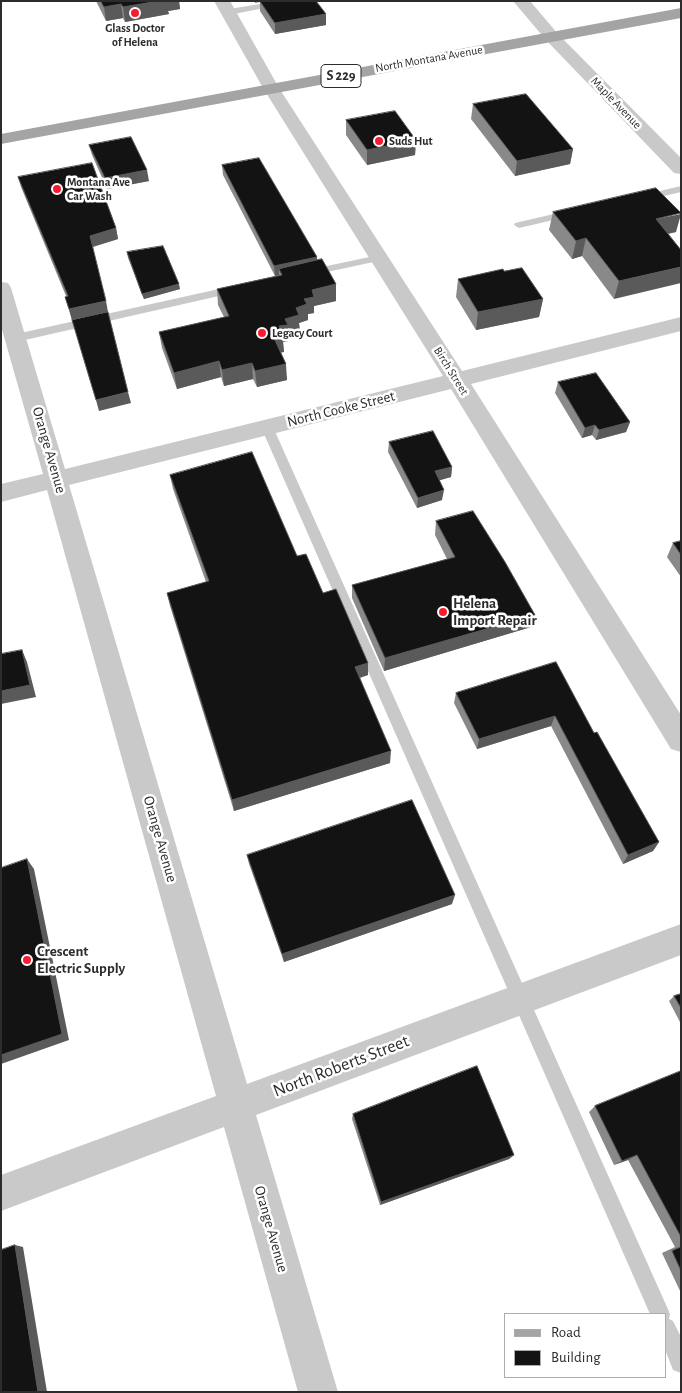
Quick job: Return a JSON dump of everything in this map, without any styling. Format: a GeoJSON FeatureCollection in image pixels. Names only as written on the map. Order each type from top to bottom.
{"type":"FeatureCollection","features":[{"type":"Feature","properties":{"kind":"main road","name":"North Montana Avenue"},"geometry":{"type":"LineString","coordinates":[[1,139],[681,13]]}},
{"type":"Feature","properties":{"kind":"street","name":"Maple Avenue"},"geometry":{"type":"LineString","coordinates":[[521,1],[552,37],[681,169]]}},
{"type":"Feature","properties":{"kind":"street","name":"Birch Street"},"geometry":{"type":"LineString","coordinates":[[225,7],[271,88],[457,380],[681,740]]}},
{"type":"Feature","properties":{"kind":"street","name":"Orange Avenue"},"geometry":{"type":"LineString","coordinates":[[1,288],[318,1392]]}},
{"type":"Feature","properties":{"kind":"street","name":"North Cooke Street"},"geometry":{"type":"LineString","coordinates":[[1,493],[681,324]]}},
{"type":"Feature","properties":{"kind":"street","name":"North Roberts Street"},"geometry":{"type":"LineString","coordinates":[[1,1193],[681,939]]}},
{"type":"Feature","properties":{"kind":"lane"},"geometry":{"type":"LineString","coordinates":[[225,7],[296,1]]}},
{"type":"Feature","properties":{"kind":"lane"},"geometry":{"type":"LineString","coordinates":[[633,200],[681,189]]}},
{"type":"Feature","properties":{"kind":"lane"},"geometry":{"type":"LineString","coordinates":[[519,225],[586,210]]}},
{"type":"Feature","properties":{"kind":"lane"},"geometry":{"type":"LineString","coordinates":[[293,276],[379,258]]}},
{"type":"Feature","properties":{"kind":"lane"},"geometry":{"type":"LineString","coordinates":[[16,338],[245,287]]}},
{"type":"Feature","properties":{"kind":"lane"},"geometry":{"type":"LineString","coordinates":[[267,427],[660,1313]]}},
{"type":"Feature","properties":{"kind":"lane"},"geometry":{"type":"LineString","coordinates":[[667,1330],[681,1362]]}},
{"type":"Feature","properties":{"kind":"building"},"geometry":{"type":"Polygon","coordinates":[[[101,1],[159,1],[123,7],[121,4],[104,7],[101,1]]]}},
{"type":"Feature","properties":{"kind":"building"},"geometry":{"type":"Polygon","coordinates":[[[260,1],[316,1],[326,14],[275,23],[260,1]]]}},
{"type":"Feature","properties":{"kind":"building"},"geometry":{"type":"Polygon","coordinates":[[[526,94],[573,149],[517,161],[473,104],[526,94]]]}},
{"type":"Feature","properties":{"kind":"building"},"geometry":{"type":"Polygon","coordinates":[[[395,111],[416,140],[367,150],[346,120],[395,111]]]}},
{"type":"Feature","properties":{"kind":"building"},"geometry":{"type":"Polygon","coordinates":[[[131,137],[147,170],[105,178],[89,145],[131,137]]]}},
{"type":"Feature","properties":{"kind":"building"},"geometry":{"type":"Polygon","coordinates":[[[259,158],[317,257],[274,266],[222,165],[259,158]]]}},
{"type":"Feature","properties":{"kind":"building"},"geometry":{"type":"Polygon","coordinates":[[[92,163],[116,228],[90,236],[106,301],[69,309],[65,297],[68,296],[18,177],[92,163]]]}},
{"type":"Feature","properties":{"kind":"building"},"geometry":{"type":"Polygon","coordinates":[[[656,188],[681,213],[656,219],[681,250],[681,267],[619,281],[586,238],[576,241],[553,212],[656,188]]]}},
{"type":"Feature","properties":{"kind":"building"},"geometry":{"type":"Polygon","coordinates":[[[163,246],[179,284],[142,294],[127,252],[163,246]]]}},
{"type":"Feature","properties":{"kind":"building"},"geometry":{"type":"Polygon","coordinates":[[[322,259],[336,284],[312,290],[314,297],[304,299],[307,304],[296,308],[299,315],[285,319],[288,325],[279,326],[283,336],[274,338],[286,364],[255,371],[252,363],[222,370],[219,361],[174,373],[159,332],[229,316],[217,289],[282,275],[279,269],[322,259]]]}},
{"type":"Feature","properties":{"kind":"building"},"geometry":{"type":"Polygon","coordinates":[[[522,268],[543,299],[478,312],[458,279],[503,269],[504,271],[522,268]]]}},
{"type":"Feature","properties":{"kind":"building"},"geometry":{"type":"Polygon","coordinates":[[[108,312],[128,392],[96,400],[72,320],[108,312]]]}},
{"type":"Feature","properties":{"kind":"building"},"geometry":{"type":"Polygon","coordinates":[[[596,373],[630,422],[599,430],[595,425],[585,428],[558,382],[596,373]]]}},
{"type":"Feature","properties":{"kind":"building"},"geometry":{"type":"Polygon","coordinates":[[[433,431],[452,467],[435,471],[444,490],[418,498],[389,442],[433,431]]]}},
{"type":"Feature","properties":{"kind":"building"},"geometry":{"type":"Polygon","coordinates":[[[252,452],[297,556],[306,554],[323,593],[336,589],[368,663],[355,667],[391,751],[232,800],[167,593],[209,581],[170,475],[252,452]]]}},
{"type":"Feature","properties":{"kind":"building","name":"Helena Import Repair"},"geometry":{"type":"Polygon","coordinates":[[[473,511],[535,615],[385,658],[352,585],[455,557],[436,521],[473,511]]]}},
{"type":"Feature","properties":{"kind":"building"},"geometry":{"type":"Polygon","coordinates":[[[681,541],[681,555],[673,543],[681,541]]]}},
{"type":"Feature","properties":{"kind":"building"},"geometry":{"type":"Polygon","coordinates":[[[22,650],[30,685],[1,691],[1,654],[22,650]]]}},
{"type":"Feature","properties":{"kind":"building"},"geometry":{"type":"Polygon","coordinates":[[[556,662],[594,733],[597,732],[659,842],[628,855],[555,716],[479,739],[456,693],[556,662]]]}},
{"type":"Feature","properties":{"kind":"building"},"geometry":{"type":"Polygon","coordinates":[[[412,800],[455,895],[282,954],[247,855],[412,800]]]}},
{"type":"Feature","properties":{"kind":"building","name":"Crescent Electric Supply"},"geometry":{"type":"Polygon","coordinates":[[[27,859],[62,1034],[1,1055],[1,868],[27,859]]]}},
{"type":"Feature","properties":{"kind":"building"},"geometry":{"type":"Polygon","coordinates":[[[681,994],[681,1008],[674,996],[681,994]]]}},
{"type":"Feature","properties":{"kind":"building"},"geometry":{"type":"Polygon","coordinates":[[[477,1066],[514,1155],[381,1202],[353,1114],[477,1066]]]}},
{"type":"Feature","properties":{"kind":"building"},"geometry":{"type":"Polygon","coordinates":[[[681,1071],[681,1237],[637,1155],[622,1161],[595,1106],[681,1071]]]}},
{"type":"Feature","properties":{"kind":"building"},"geometry":{"type":"Polygon","coordinates":[[[15,1245],[38,1392],[1,1392],[1,1250],[15,1245]]]}},
{"type":"Feature","properties":{"kind":"building"},"geometry":{"type":"Polygon","coordinates":[[[681,1247],[681,1271],[672,1251],[681,1247]]]}},
{"type":"Feature","properties":{"kind":"place","name":"Glass Doctor of Helena"},"geometry":{"type":"Point","coordinates":[135,13]}},
{"type":"Feature","properties":{"kind":"place","name":"Suds Hut"},"geometry":{"type":"Point","coordinates":[379,141]}},
{"type":"Feature","properties":{"kind":"place","name":"Montana Ave Car Wash"},"geometry":{"type":"Point","coordinates":[57,189]}},
{"type":"Feature","properties":{"kind":"place","name":"Legacy Court"},"geometry":{"type":"Point","coordinates":[262,333]}},
{"type":"Feature","properties":{"kind":"place","name":"Helena Import Repair"},"geometry":{"type":"Point","coordinates":[443,612]}},
{"type":"Feature","properties":{"kind":"place","name":"Crescent Electric Supply"},"geometry":{"type":"Point","coordinates":[27,960]}}]}
